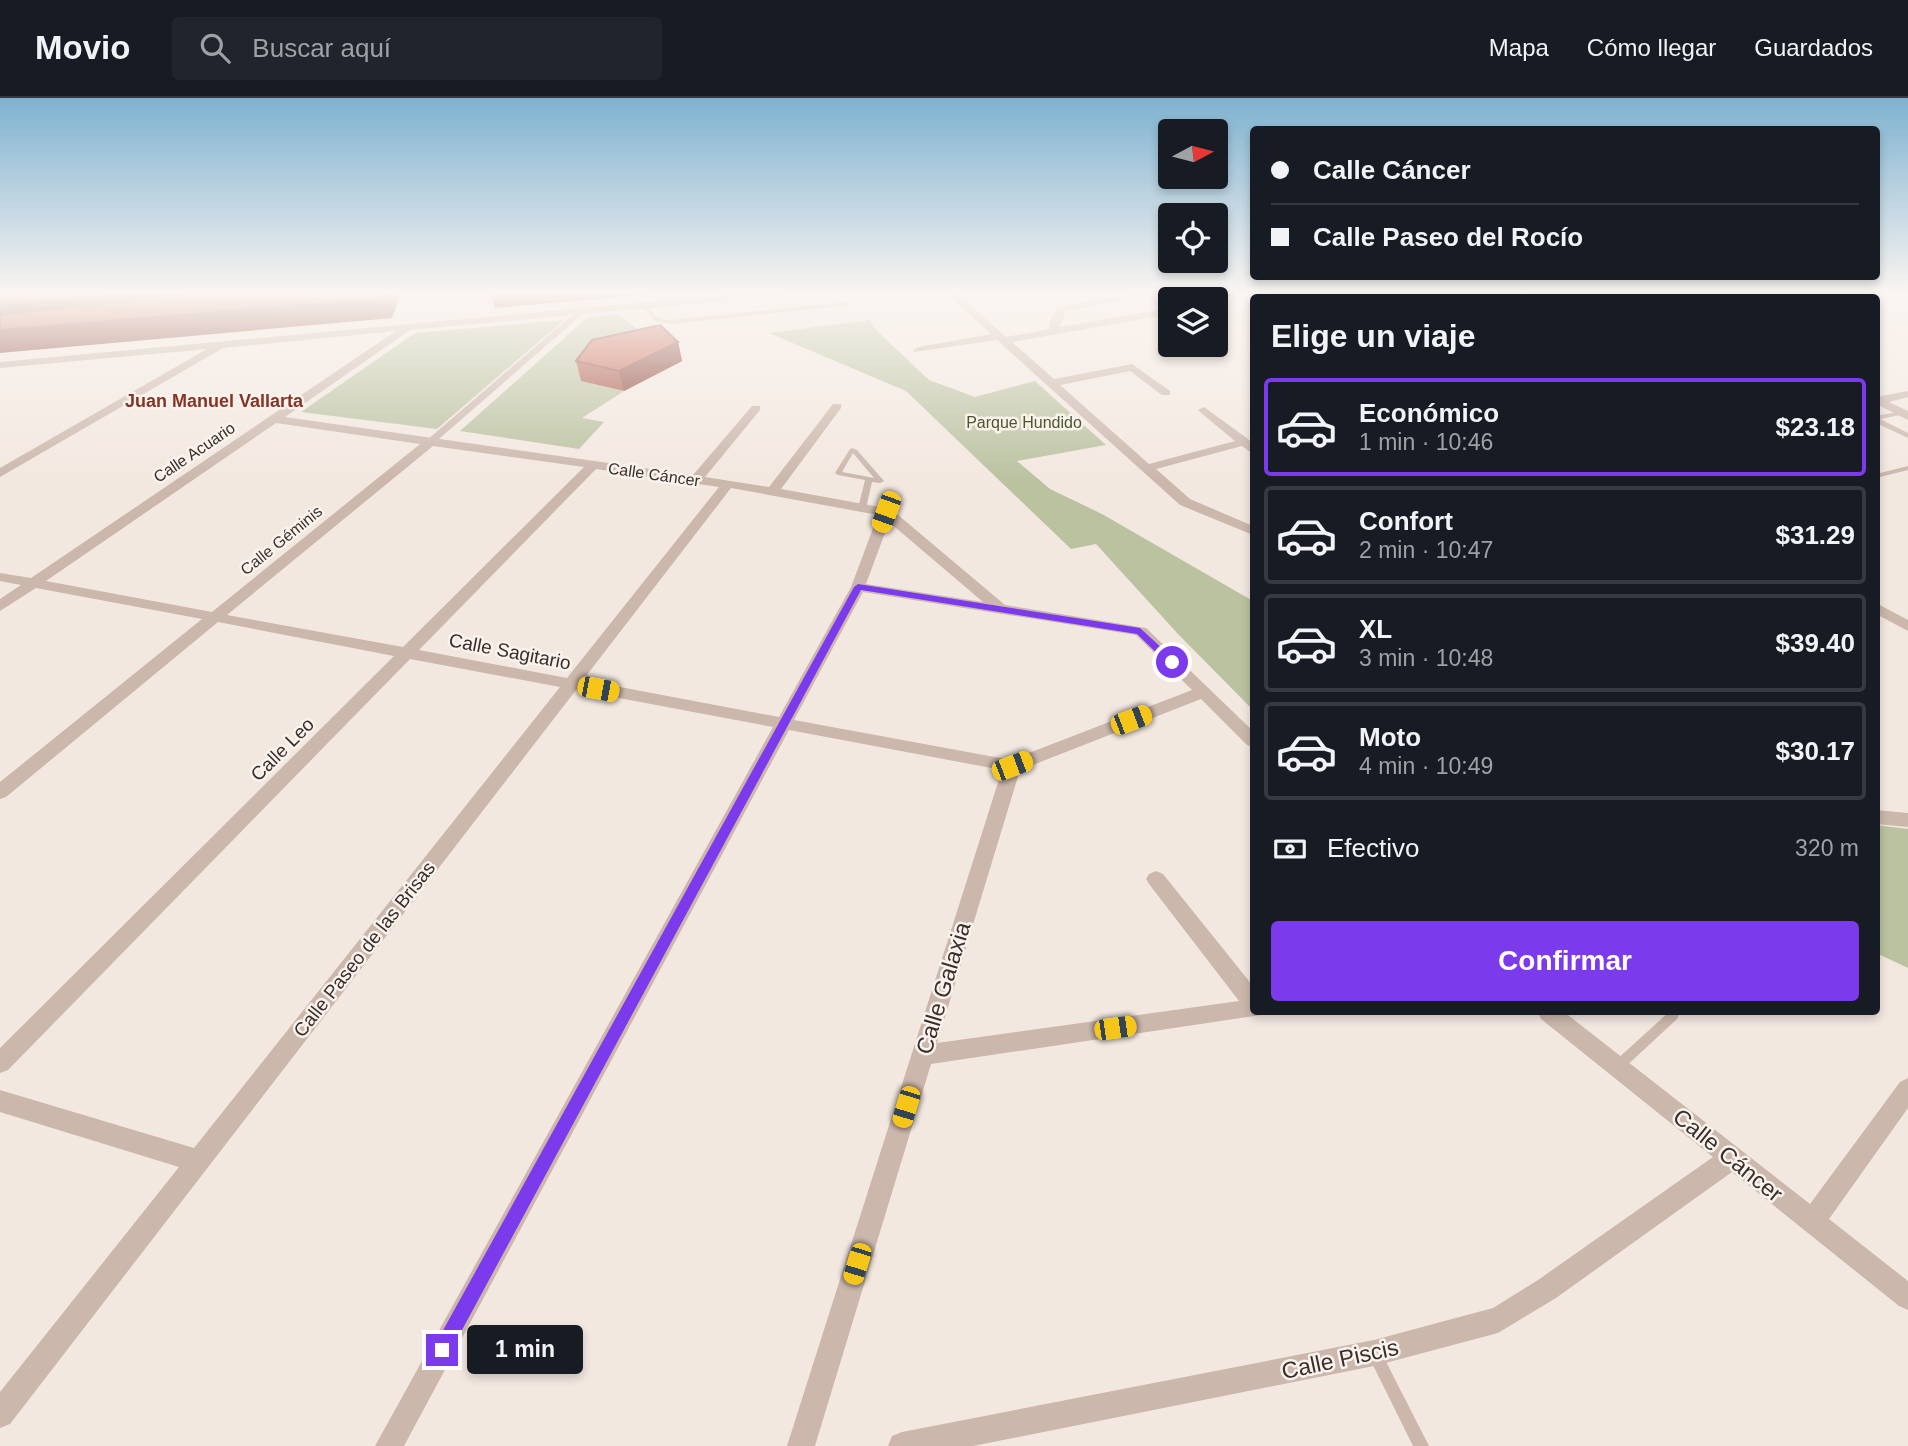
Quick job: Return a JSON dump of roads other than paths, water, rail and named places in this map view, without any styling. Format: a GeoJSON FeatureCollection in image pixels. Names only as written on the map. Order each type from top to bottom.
{"type":"FeatureCollection","features":[{"type":"Feature","properties":{"kind":"street"},"geometry":{"type":"LineString","coordinates":[[0,365],[110,355]]}},
{"type":"Feature","properties":{"kind":"street"},"geometry":{"type":"LineString","coordinates":[[0,473],[205,355]]}},
{"type":"Feature","properties":{"kind":"street","name":"Calle Acuario"},"geometry":{"type":"LineString","coordinates":[[0,606],[368,355]]}},
{"type":"Feature","properties":{"kind":"street","name":"Calle Géminis"},"geometry":{"type":"LineString","coordinates":[[0,792],[429,442],[531,355]]}},
{"type":"Feature","properties":{"kind":"street"},"geometry":{"type":"LineString","coordinates":[[1021,355],[1185,502],[1250,530]]}},
{"type":"Feature","properties":{"kind":"street"},"geometry":{"type":"LineString","coordinates":[[1042,374],[1117,358],[1166,394]]}},
{"type":"Feature","properties":{"kind":"street"},"geometry":{"type":"LineString","coordinates":[[0,377],[29,362]]}},
{"type":"Feature","properties":{"kind":"street"},"geometry":{"type":"LineString","coordinates":[[1052,383],[1132,367]]}},
{"type":"Feature","properties":{"kind":"street"},"geometry":{"type":"LineString","coordinates":[[1880,399],[1908,394]]}},
{"type":"Feature","properties":{"kind":"street"},"geometry":{"type":"LineString","coordinates":[[1880,402],[1905,414]]}},
{"type":"Feature","properties":{"kind":"street"},"geometry":{"type":"LineString","coordinates":[[772,492],[837,406]]}},
{"type":"Feature","properties":{"kind":"street"},"geometry":{"type":"LineString","coordinates":[[696,480],[756,408]]}},
{"type":"Feature","properties":{"kind":"street"},"geometry":{"type":"LineString","coordinates":[[1204,410],[1248,446]]}},
{"type":"Feature","properties":{"kind":"street","name":"Calle Cáncer"},"geometry":{"type":"LineString","coordinates":[[272,419],[728,484],[886,512]]}},
{"type":"Feature","properties":{"kind":"street"},"geometry":{"type":"LineString","coordinates":[[1147,468],[1248,446]]}},
{"type":"Feature","properties":{"kind":"street","name":"Calle Leo"},"geometry":{"type":"LineString","coordinates":[[0,1063],[593,465]]}},
{"type":"Feature","properties":{"kind":"street","name":"Calle Paseo de las Brisas"},"geometry":{"type":"LineString","coordinates":[[0,1414],[728,484]]}},
{"type":"Feature","properties":{"kind":"street"},"geometry":{"type":"LineString","coordinates":[[389,1446],[858,587],[886,512],[1000,609]]}},
{"type":"Feature","properties":{"kind":"street","name":"Calle Sagitario"},"geometry":{"type":"LineString","coordinates":[[0,577],[1012,766]]}},
{"type":"Feature","properties":{"kind":"street"},"geometry":{"type":"LineString","coordinates":[[858,587],[1140,631],[1250,738]]}},
{"type":"Feature","properties":{"kind":"street"},"geometry":{"type":"LineString","coordinates":[[1880,610],[1908,626]]}},
{"type":"Feature","properties":{"kind":"street"},"geometry":{"type":"LineString","coordinates":[[1012,766],[1203,692]]}},
{"type":"Feature","properties":{"kind":"street","name":"Calle Galaxia"},"geometry":{"type":"LineString","coordinates":[[801,1446],[1012,766]]}},
{"type":"Feature","properties":{"kind":"street"},"geometry":{"type":"LineString","coordinates":[[1880,814],[1908,820]]}},
{"type":"Feature","properties":{"kind":"street"},"geometry":{"type":"LineString","coordinates":[[1156,879],[1250,998]]}},
{"type":"Feature","properties":{"kind":"street"},"geometry":{"type":"LineString","coordinates":[[922,1055],[1250,1008]]}},
{"type":"Feature","properties":{"kind":"street","name":"Calle Cáncer"},"geometry":{"type":"LineString","coordinates":[[1553,1015],[1908,1297]]}},
{"type":"Feature","properties":{"kind":"street"},"geometry":{"type":"LineString","coordinates":[[1812,1221],[1908,1089]]}},
{"type":"Feature","properties":{"kind":"street"},"geometry":{"type":"LineString","coordinates":[[0,1101],[198,1161]]}},
{"type":"Feature","properties":{"kind":"street","name":"Calle Piscis"},"geometry":{"type":"LineString","coordinates":[[904,1446],[1374,1353],[1498,1320],[1547,1289],[1731,1158]]}},
{"type":"Feature","properties":{"kind":"lane"},"geometry":{"type":"LineString","coordinates":[[1880,418],[1905,414]]}},
{"type":"Feature","properties":{"kind":"lane"},"geometry":{"type":"LineString","coordinates":[[1880,421],[1908,436]]}},
{"type":"Feature","properties":{"kind":"lane"},"geometry":{"type":"LineString","coordinates":[[852,450],[880,480],[869,480],[838,472],[852,450]]}},
{"type":"Feature","properties":{"kind":"lane"},"geometry":{"type":"LineString","coordinates":[[1880,474],[1908,468]]}},
{"type":"Feature","properties":{"kind":"lane"},"geometry":{"type":"LineString","coordinates":[[862,508],[869,480]]}},
{"type":"Feature","properties":{"kind":"lane"},"geometry":{"type":"LineString","coordinates":[[1618,1066],[1673,1015]]}},
{"type":"Feature","properties":{"kind":"lane"},"geometry":{"type":"LineString","coordinates":[[1374,1353],[1421,1446]]}},
{"type":"Feature","properties":{"kind":"district","name":"Juan Manuel Vallarta"},"geometry":{"type":"Point","coordinates":[214,401]}},
{"type":"Feature","properties":{"kind":"park label","name":"Parque Hundido"},"geometry":{"type":"Point","coordinates":[1024,422]}}]}
